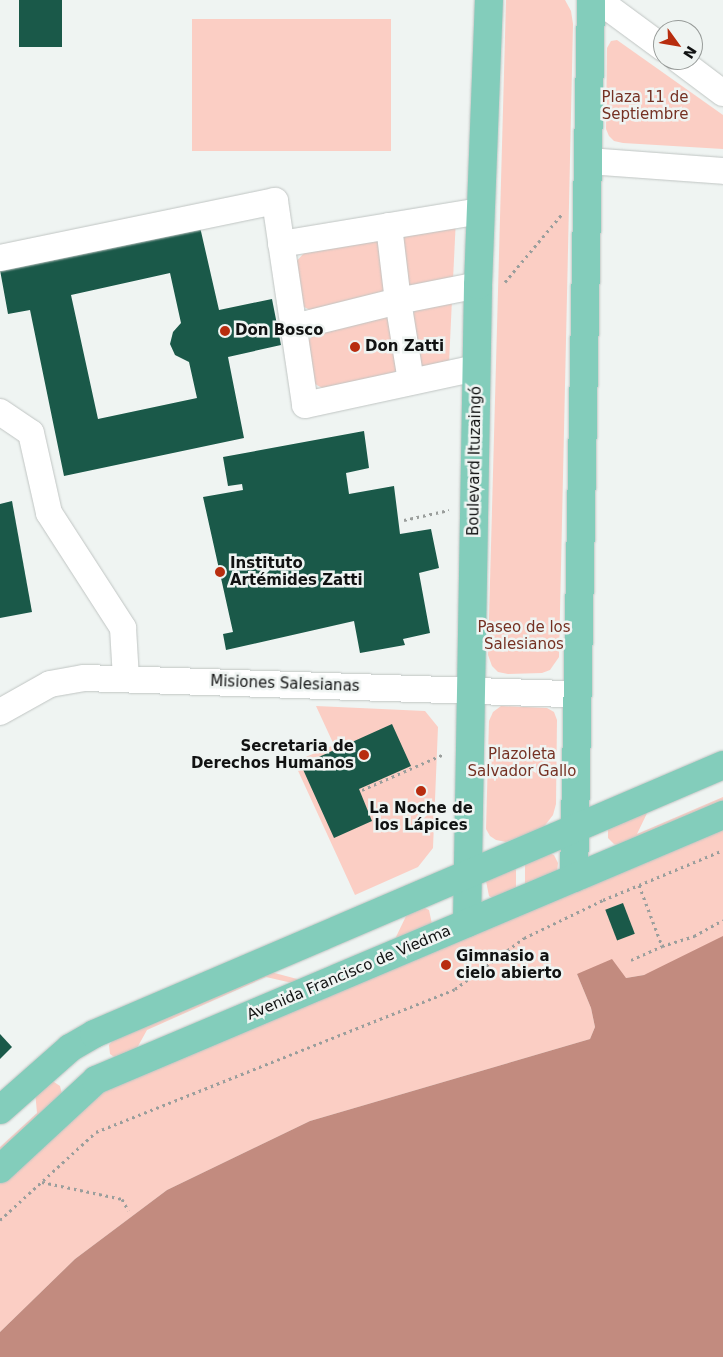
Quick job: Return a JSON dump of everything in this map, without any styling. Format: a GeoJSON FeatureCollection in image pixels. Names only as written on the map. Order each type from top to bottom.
{"type":"FeatureCollection","features":[{"type":"Feature","properties":{"kind":"main road","name":"Boulevard Ituzaingó"},"geometry":{"type":"LineString","coordinates":[[467,923],[476,368],[490,285],[480,211],[489,0]]}},
{"type":"Feature","properties":{"kind":"main road"},"geometry":{"type":"LineString","coordinates":[[574,878],[591,0]]}},
{"type":"Feature","properties":{"kind":"main road"},"geometry":{"type":"LineString","coordinates":[[0,1110],[70,1048],[94,1034],[723,765]]}},
{"type":"Feature","properties":{"kind":"main road","name":"Avenida Francisco de Viedma"},"geometry":{"type":"LineString","coordinates":[[0,1169],[96,1080],[723,815]]}},
{"type":"Feature","properties":{"kind":"main road"},"geometry":{"type":"LineString","coordinates":[[70,1048],[96,1080]]}},
{"type":"Feature","properties":{"kind":"street"},"geometry":{"type":"LineString","coordinates":[[598,0],[653,41]]}},
{"type":"Feature","properties":{"kind":"street"},"geometry":{"type":"LineString","coordinates":[[692,70],[723,93]]}},
{"type":"Feature","properties":{"kind":"street"},"geometry":{"type":"LineString","coordinates":[[588,160],[723,171]]}},
{"type":"Feature","properties":{"kind":"street"},"geometry":{"type":"LineString","coordinates":[[0,258],[275,201],[305,405],[476,368]]}},
{"type":"Feature","properties":{"kind":"street"},"geometry":{"type":"LineString","coordinates":[[282,244],[480,211]]}},
{"type":"Feature","properties":{"kind":"street"},"geometry":{"type":"LineString","coordinates":[[389,226],[398,301],[411,381]]}},
{"type":"Feature","properties":{"kind":"street"},"geometry":{"type":"LineString","coordinates":[[294,327],[398,301],[490,285]]}},
{"type":"Feature","properties":{"kind":"street"},"geometry":{"type":"LineString","coordinates":[[0,412],[31,433],[50,513],[123,628],[126,679]]}},
{"type":"Feature","properties":{"kind":"street","name":"Misiones Salesianas"},"geometry":{"type":"LineString","coordinates":[[0,712],[50,684],[84,678],[577,694]]}},
{"type":"Feature","properties":{"kind":"path"},"geometry":{"type":"LineString","coordinates":[[490,285],[563,212]]}},
{"type":"Feature","properties":{"kind":"path"},"geometry":{"type":"LineString","coordinates":[[404,520],[474,504]]}},
{"type":"Feature","properties":{"kind":"path"},"geometry":{"type":"LineString","coordinates":[[362,790],[470,742]]}},
{"type":"Feature","properties":{"kind":"path"},"geometry":{"type":"LineString","coordinates":[[0,1220],[96,1132],[455,989],[524,938],[639,885],[723,850]]}},
{"type":"Feature","properties":{"kind":"path"},"geometry":{"type":"LineString","coordinates":[[639,885],[662,946]]}},
{"type":"Feature","properties":{"kind":"path"},"geometry":{"type":"LineString","coordinates":[[631,960],[662,946],[694,936],[723,920]]}},
{"type":"Feature","properties":{"kind":"path"},"geometry":{"type":"LineString","coordinates":[[42,1182],[122,1199],[128,1210]]}},
{"type":"Feature","properties":{"kind":"green space","name":"Paseo de los Salesianos"},"geometry":{"type":"Polygon","coordinates":[[[506,0],[565,0],[571,11],[573,24],[559,657],[550,670],[542,673],[508,674],[498,672],[492,666],[488,655],[506,0]]]}},
{"type":"Feature","properties":{"kind":"green space"},"geometry":{"type":"Polygon","coordinates":[[[192,19],[391,19],[391,151],[192,151],[192,19]]]}},
{"type":"Feature","properties":{"kind":"green space","name":"Plaza 11 de Septiembre"},"geometry":{"type":"Polygon","coordinates":[[[617,40],[653,65],[653,70],[659,70],[723,115],[723,149],[614,141],[606,129],[607,48],[611,41],[617,40]]]}},
{"type":"Feature","properties":{"kind":"green space"},"geometry":{"type":"Polygon","coordinates":[[[456,218],[453,280],[411,288],[404,283],[398,241],[407,227],[456,218]]]}},
{"type":"Feature","properties":{"kind":"green space"},"geometry":{"type":"Polygon","coordinates":[[[371,236],[384,244],[389,286],[377,298],[314,312],[300,305],[294,264],[304,253],[371,236]]]}},
{"type":"Feature","properties":{"kind":"green space"},"geometry":{"type":"Polygon","coordinates":[[[452,299],[449,363],[421,368],[409,321],[417,307],[452,299]]]}},
{"type":"Feature","properties":{"kind":"green space"},"geometry":{"type":"Polygon","coordinates":[[[384,314],[397,322],[402,364],[390,377],[326,390],[313,383],[307,342],[317,331],[384,314]]]}},
{"type":"Feature","properties":{"kind":"green space"},"geometry":{"type":"Polygon","coordinates":[[[316,706],[425,711],[438,727],[433,848],[418,867],[355,895],[294,762],[334,745],[316,706]]]}},
{"type":"Feature","properties":{"kind":"green space","name":"Plazoleta Salvador Gallo"},"geometry":{"type":"Polygon","coordinates":[[[501,706],[547,708],[554,712],[557,720],[556,804],[553,815],[543,828],[506,842],[496,840],[490,836],[486,829],[489,721],[493,712],[501,706]]]}},
{"type":"Feature","properties":{"kind":"green space"},"geometry":{"type":"Polygon","coordinates":[[[723,797],[723,804],[622,847],[614,844],[608,838],[608,829],[616,821],[650,807],[637,834],[723,797]]]}},
{"type":"Feature","properties":{"kind":"green space"},"geometry":{"type":"Polygon","coordinates":[[[723,826],[723,953],[644,975],[626,978],[577,974],[591,1008],[595,1027],[590,1039],[310,1121],[167,1190],[75,1259],[0,1332],[0,1182],[102,1088],[723,826]]]}},
{"type":"Feature","properties":{"kind":"green space"},"geometry":{"type":"Polygon","coordinates":[[[546,852],[554,855],[558,863],[557,872],[525,888],[525,860],[546,852]]]}},
{"type":"Feature","properties":{"kind":"green space"},"geometry":{"type":"Polygon","coordinates":[[[516,864],[516,892],[496,900],[489,896],[486,881],[516,864]]]}},
{"type":"Feature","properties":{"kind":"green space"},"geometry":{"type":"Polygon","coordinates":[[[423,907],[429,910],[432,924],[301,985],[266,977],[147,1030],[132,1057],[117,1059],[110,1054],[109,1045],[115,1038],[267,971],[301,980],[395,939],[408,912],[423,907]]]}},
{"type":"Feature","properties":{"kind":"green space"},"geometry":{"type":"Polygon","coordinates":[[[46,1081],[54,1082],[60,1086],[62,1094],[0,1155],[0,1147],[37,1113],[35,1091],[46,1081]]]}},
{"type":"Feature","properties":{"kind":"shaded area"},"geometry":{"type":"Polygon","coordinates":[[[723,936],[723,1357],[0,1357],[0,1332],[75,1259],[167,1190],[310,1121],[590,1039],[595,1027],[591,1008],[577,974],[612,959],[626,978],[644,975],[723,936]]]}},
{"type":"Feature","properties":{"kind":"building"},"geometry":{"type":"Polygon","coordinates":[[[19,0],[62,0],[62,47],[19,47],[19,0]]]}},
{"type":"Feature","properties":{"kind":"building"},"geometry":{"type":"Polygon","coordinates":[[[200,227],[219,310],[272,299],[281,345],[228,357],[244,438],[64,476],[30,310],[8,314],[0,270],[200,227]],[[170,273],[71,295],[98,419],[197,398],[189,362],[175,355],[170,344],[173,332],[181,323],[170,273]]]}},
{"type":"Feature","properties":{"kind":"building"},"geometry":{"type":"Polygon","coordinates":[[[364,431],[369,468],[346,473],[349,494],[394,486],[400,534],[431,529],[439,568],[419,573],[430,633],[403,639],[405,645],[360,653],[354,621],[226,650],[223,634],[233,632],[203,497],[243,490],[242,484],[228,486],[223,457],[364,431]]]}},
{"type":"Feature","properties":{"kind":"building"},"geometry":{"type":"Polygon","coordinates":[[[12,501],[32,612],[0,618],[0,504],[12,501]]]}},
{"type":"Feature","properties":{"kind":"building"},"geometry":{"type":"Polygon","coordinates":[[[392,724],[411,766],[359,789],[372,821],[334,838],[301,765],[392,724]]]}},
{"type":"Feature","properties":{"kind":"building"},"geometry":{"type":"Polygon","coordinates":[[[623,903],[635,934],[617,941],[605,910],[623,903]]]}},
{"type":"Feature","properties":{"kind":"building"},"geometry":{"type":"Polygon","coordinates":[[[0,1034],[12,1047],[0,1059],[0,1034]]]}},
{"type":"Feature","properties":{"kind":"place","name":"Don Bosco"},"geometry":{"type":"Point","coordinates":[225,331]}},
{"type":"Feature","properties":{"kind":"place","name":"Don Zatti"},"geometry":{"type":"Point","coordinates":[355,347]}},
{"type":"Feature","properties":{"kind":"place","name":"Instituto Artémides Zatti"},"geometry":{"type":"Point","coordinates":[220,572]}},
{"type":"Feature","properties":{"kind":"place","name":"Secretaria de Derechos Humanos"},"geometry":{"type":"Point","coordinates":[364,755]}},
{"type":"Feature","properties":{"kind":"place","name":"La Noche de los Lápices"},"geometry":{"type":"Point","coordinates":[421,791]}},
{"type":"Feature","properties":{"kind":"place","name":"Gimnasio a cielo abierto"},"geometry":{"type":"Point","coordinates":[446,965]}}]}
